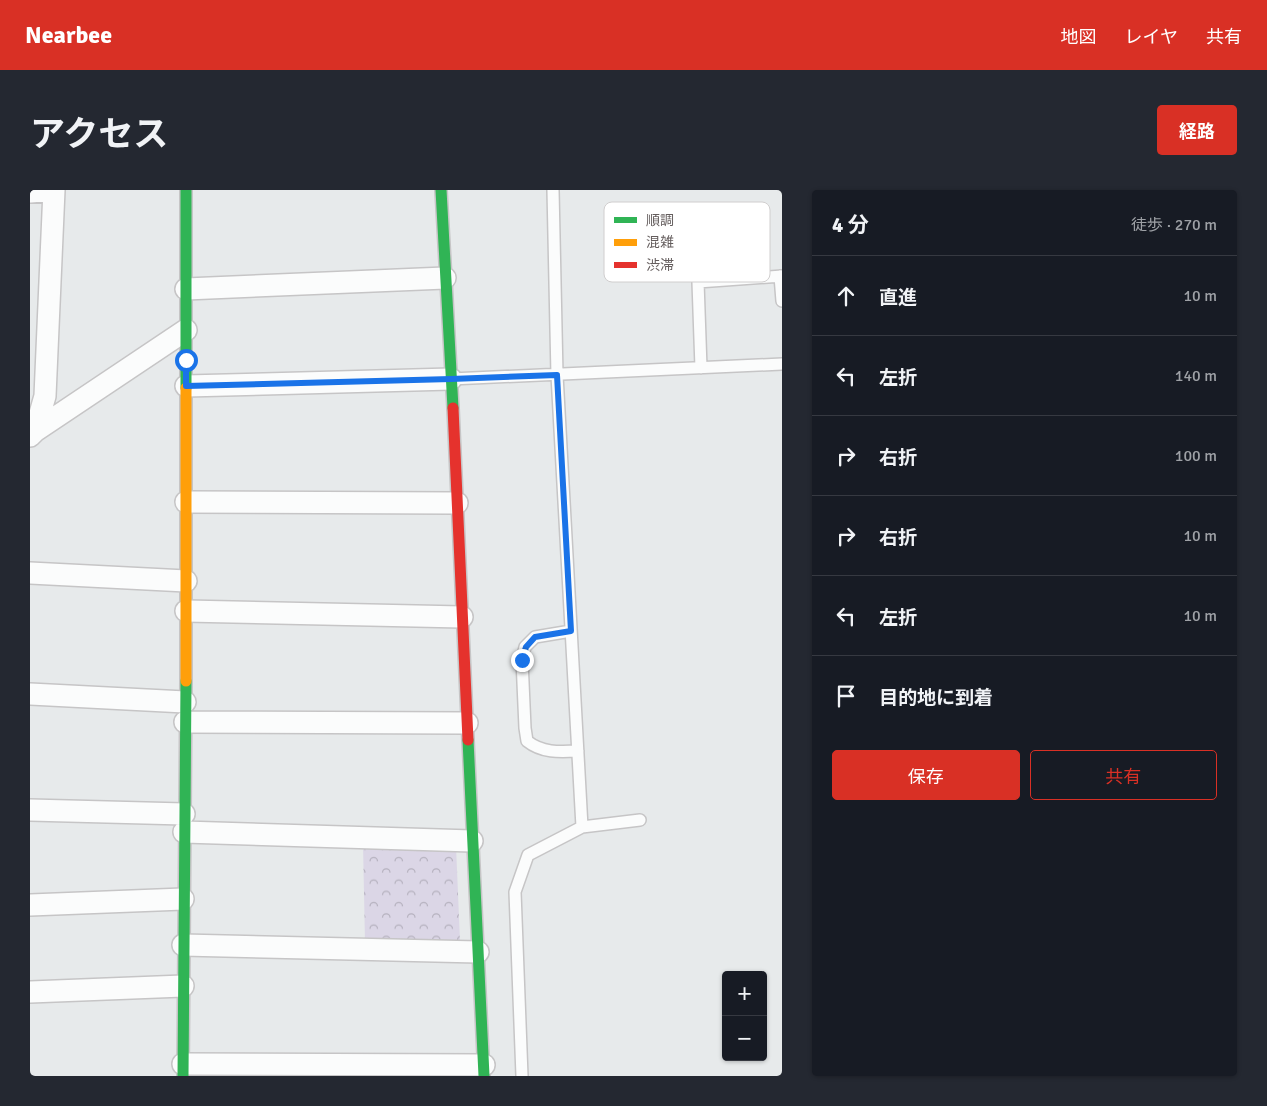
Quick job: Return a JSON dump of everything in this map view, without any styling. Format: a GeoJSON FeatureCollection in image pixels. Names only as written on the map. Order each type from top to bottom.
{"type":"FeatureCollection","features":[{"type":"Feature","properties":{"kind":"street"},"geometry":{"type":"LineString","coordinates":[[30,192],[54,190],[44,396],[32,434]]}},
{"type":"Feature","properties":{"kind":"street"},"geometry":{"type":"LineString","coordinates":[[186,190],[183,1070],[484,1070],[441,190]]}},
{"type":"Feature","properties":{"kind":"street"},"geometry":{"type":"LineString","coordinates":[[186,289],[445,278]]}},
{"type":"Feature","properties":{"kind":"street"},"geometry":{"type":"LineString","coordinates":[[32,434],[186,330]]}},
{"type":"Feature","properties":{"kind":"street"},"geometry":{"type":"LineString","coordinates":[[186,386],[451,379]]}},
{"type":"Feature","properties":{"kind":"street"},"geometry":{"type":"LineString","coordinates":[[186,502],[457,503]]}},
{"type":"Feature","properties":{"kind":"street"},"geometry":{"type":"LineString","coordinates":[[30,573],[186,581]]}},
{"type":"Feature","properties":{"kind":"street"},"geometry":{"type":"LineString","coordinates":[[186,611],[462,617]]}},
{"type":"Feature","properties":{"kind":"street"},"geometry":{"type":"LineString","coordinates":[[30,694],[185,712],[467,723]]}},
{"type":"Feature","properties":{"kind":"street"},"geometry":{"type":"LineString","coordinates":[[30,810],[184,823],[472,841]]}},
{"type":"Feature","properties":{"kind":"street"},"geometry":{"type":"LineString","coordinates":[[30,905],[183,899]]}},
{"type":"Feature","properties":{"kind":"street"},"geometry":{"type":"LineString","coordinates":[[183,945],[478,952]]}},
{"type":"Feature","properties":{"kind":"street"},"geometry":{"type":"LineString","coordinates":[[30,992],[183,986]]}},
{"type":"Feature","properties":{"kind":"lane"},"geometry":{"type":"LineString","coordinates":[[553,190],[557,375],[582,827]]}},
{"type":"Feature","properties":{"kind":"lane"},"geometry":{"type":"LineString","coordinates":[[781,276],[782,301]]}},
{"type":"Feature","properties":{"kind":"lane"},"geometry":{"type":"LineString","coordinates":[[698,282],[701,368]]}},
{"type":"Feature","properties":{"kind":"lane"},"geometry":{"type":"LineString","coordinates":[[451,379],[782,364]]}},
{"type":"Feature","properties":{"kind":"lane"},"geometry":{"type":"LineString","coordinates":[[571,631],[535,637],[526,647],[522,660],[525,728],[527,741],[535,748],[556,752],[578,751]]}},
{"type":"Feature","properties":{"kind":"lane"},"geometry":{"type":"LineString","coordinates":[[522,1076],[515,892],[528,855],[582,827],[640,820]]}},
{"type":"Feature","properties":{"kind":"green space"},"geometry":{"type":"Polygon","coordinates":[[[363,844],[456,846],[460,941],[365,942],[363,844]]]}},
{"type":"Feature","properties":{"kind":"traffic: fast"},"geometry":{"type":"LineString","coordinates":[[186,190],[186,388]]}},
{"type":"Feature","properties":{"kind":"traffic: fast"},"geometry":{"type":"LineString","coordinates":[[441,190],[453,408]]}},
{"type":"Feature","properties":{"kind":"traffic: fast"},"geometry":{"type":"LineString","coordinates":[[183,1076],[186,681]]}},
{"type":"Feature","properties":{"kind":"traffic: fast"},"geometry":{"type":"LineString","coordinates":[[468,740],[484,1076]]}},
{"type":"Feature","properties":{"kind":"traffic: slow"},"geometry":{"type":"LineString","coordinates":[[186,388],[186,681]]}},
{"type":"Feature","properties":{"kind":"traffic: jam"},"geometry":{"type":"LineString","coordinates":[[453,408],[468,740]]}},
{"type":"Feature","properties":{"kind":"route"},"geometry":{"type":"LineString","coordinates":[[186,360],[186,386],[557,375],[571,631],[535,637],[526,647],[522,660]]}}]}
